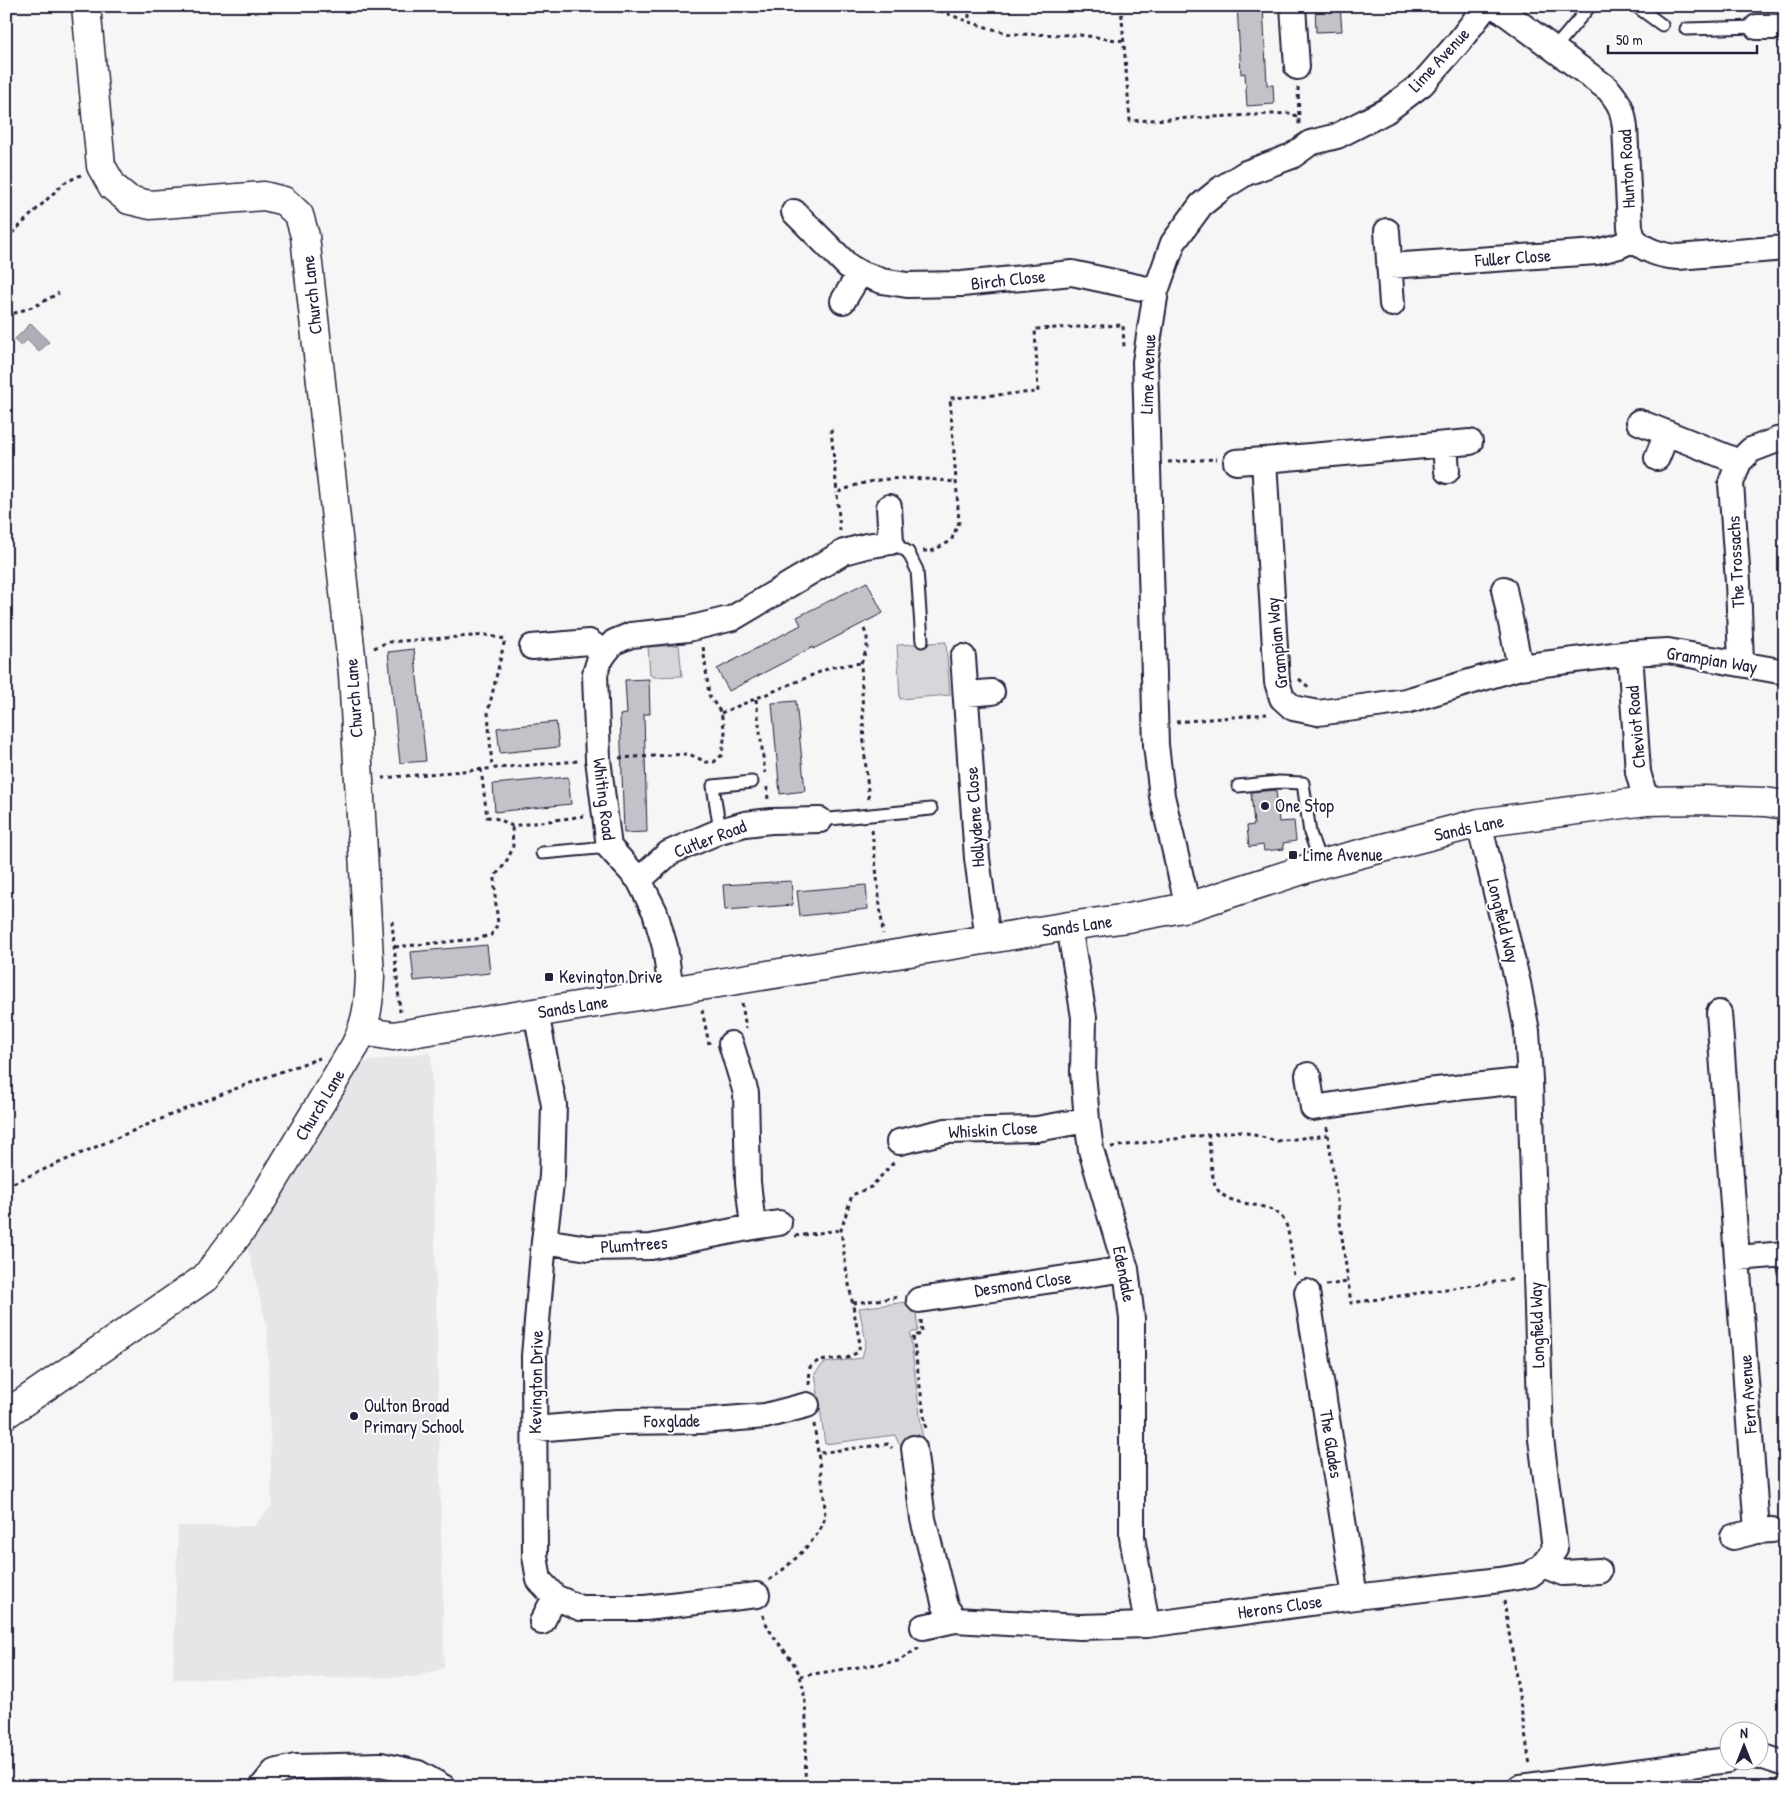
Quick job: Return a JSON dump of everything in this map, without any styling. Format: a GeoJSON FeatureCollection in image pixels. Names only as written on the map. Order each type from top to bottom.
{"type":"FeatureCollection","features":[{"type":"Feature","properties":{"kind":"street","name":"Church Lane"},"geometry":{"type":"LineString","coordinates":[[6,1414],[205,1278],[255,1212],[358,1039],[369,1007],[370,976],[353,674],[305,236],[298,215],[284,201],[264,196],[150,205],[129,200],[113,187],[101,166],[86,6]]}},
{"type":"Feature","properties":{"kind":"street"},"geometry":{"type":"LineString","coordinates":[[1293,6],[1297,67]]}},
{"type":"Feature","properties":{"kind":"street","name":"Lime Avenue"},"geometry":{"type":"LineString","coordinates":[[1188,907],[1162,796],[1156,724],[1145,362],[1156,291],[1173,243],[1201,205],[1222,188],[1246,173],[1292,156],[1310,143],[1337,136],[1386,111],[1422,84],[1458,44],[1486,6]]}},
{"type":"Feature","properties":{"kind":"street","name":"Hunton Road"},"geometry":{"type":"LineString","coordinates":[[1494,6],[1608,89],[1619,101],[1625,128],[1630,228],[1634,239]]}},
{"type":"Feature","properties":{"kind":"street"},"geometry":{"type":"LineString","coordinates":[[1757,27],[1785,27]]}},
{"type":"Feature","properties":{"kind":"street","name":"Birch Close"},"geometry":{"type":"LineString","coordinates":[[794,212],[848,266],[860,273],[882,281],[907,285],[962,284],[1072,273],[1156,291]]}},
{"type":"Feature","properties":{"kind":"street"},"geometry":{"type":"LineString","coordinates":[[1386,231],[1392,304]]}},
{"type":"Feature","properties":{"kind":"street"},"geometry":{"type":"LineString","coordinates":[[1634,239],[1662,256],[1678,257],[1785,248]]}},
{"type":"Feature","properties":{"kind":"street","name":"Fuller Close"},"geometry":{"type":"LineString","coordinates":[[1389,266],[1597,252],[1619,246],[1634,239]]}},
{"type":"Feature","properties":{"kind":"street"},"geometry":{"type":"LineString","coordinates":[[843,301],[860,273]]}},
{"type":"Feature","properties":{"kind":"street"},"geometry":{"type":"LineString","coordinates":[[1639,422],[1739,462],[1751,450],[1777,440],[1785,439]]}},
{"type":"Feature","properties":{"kind":"street"},"geometry":{"type":"LineString","coordinates":[[1657,458],[1667,434]]}},
{"type":"Feature","properties":{"kind":"street"},"geometry":{"type":"LineString","coordinates":[[1236,462],[1470,442]]}},
{"type":"Feature","properties":{"kind":"street"},"geometry":{"type":"LineString","coordinates":[[1445,445],[1447,471]]}},
{"type":"Feature","properties":{"kind":"street","name":"Grampian Way"},"geometry":{"type":"LineString","coordinates":[[1264,460],[1277,682],[1282,698],[1293,708],[1318,713],[1406,700],[1520,667],[1630,653],[1668,651],[1785,672]]}},
{"type":"Feature","properties":{"kind":"street","name":"The Trossachs"},"geometry":{"type":"LineString","coordinates":[[1739,462],[1731,483],[1741,663]]}},
{"type":"Feature","properties":{"kind":"street"},"geometry":{"type":"LineString","coordinates":[[889,507],[900,547]]}},
{"type":"Feature","properties":{"kind":"street","name":"Whiting Road"},"geometry":{"type":"LineString","coordinates":[[671,992],[665,947],[655,912],[639,880],[609,847],[598,759],[595,674],[599,661],[614,642],[631,635],[688,629],[733,618],[844,552],[866,546],[900,547]]}},
{"type":"Feature","properties":{"kind":"street"},"geometry":{"type":"LineString","coordinates":[[1504,589],[1520,667]]}},
{"type":"Feature","properties":{"kind":"street"},"geometry":{"type":"LineString","coordinates":[[532,647],[589,642],[605,653]]}},
{"type":"Feature","properties":{"kind":"street","name":"Cheviot Road"},"geometry":{"type":"LineString","coordinates":[[1630,653],[1638,772],[1646,801]]}},
{"type":"Feature","properties":{"kind":"street","name":"Hollydene Close"},"geometry":{"type":"LineString","coordinates":[[964,657],[976,858],[988,940]]}},
{"type":"Feature","properties":{"kind":"street"},"geometry":{"type":"LineString","coordinates":[[966,694],[992,692]]}},
{"type":"Feature","properties":{"kind":"street","name":"Sands Lane"},"geometry":{"type":"LineString","coordinates":[[358,1039],[394,1036],[671,992],[1188,907],[1320,864],[1479,823],[1646,801],[1704,800],[1765,802],[1785,805]]}},
{"type":"Feature","properties":{"kind":"street","name":"Cutler Road"},"geometry":{"type":"LineString","coordinates":[[639,880],[669,853],[720,831],[745,824],[771,821],[820,820]]}},
{"type":"Feature","properties":{"kind":"street","name":"Longfield Way"},"geometry":{"type":"LineString","coordinates":[[1479,823],[1518,983],[1527,1030],[1541,1439],[1555,1549],[1543,1565]]}},
{"type":"Feature","properties":{"kind":"street","name":"Edendale"},"geometry":{"type":"LineString","coordinates":[[1069,926],[1084,1017],[1083,1072],[1091,1150],[1126,1269],[1132,1319],[1132,1536],[1147,1625]]}},
{"type":"Feature","properties":{"kind":"street","name":"Kevington Drive"},"geometry":{"type":"LineString","coordinates":[[536,1013],[554,1105],[552,1176],[534,1356],[535,1556],[539,1580],[554,1597],[580,1608],[645,1608],[757,1595]]}},
{"type":"Feature","properties":{"kind":"street","name":"Fern Avenue"},"geometry":{"type":"LineString","coordinates":[[1719,1013],[1738,1258],[1765,1530],[1733,1537]]}},
{"type":"Feature","properties":{"kind":"street"},"geometry":{"type":"LineString","coordinates":[[731,1044],[746,1094],[748,1182],[753,1227]]}},
{"type":"Feature","properties":{"kind":"street"},"geometry":{"type":"LineString","coordinates":[[1308,1075],[1313,1108],[1427,1091],[1530,1080]]}},
{"type":"Feature","properties":{"kind":"street","name":"Whiskin Close"},"geometry":{"type":"LineString","coordinates":[[900,1142],[946,1131],[1037,1129],[1087,1120]]}},
{"type":"Feature","properties":{"kind":"street","name":"Plumtrees"},"geometry":{"type":"LineString","coordinates":[[544,1241],[588,1248],[651,1247],[779,1223]]}},
{"type":"Feature","properties":{"kind":"street"},"geometry":{"type":"LineString","coordinates":[[1738,1258],[1785,1254]]}},
{"type":"Feature","properties":{"kind":"street","name":"Desmond Close"},"geometry":{"type":"LineString","coordinates":[[919,1300],[1126,1269]]}},
{"type":"Feature","properties":{"kind":"street","name":"The Glades"},"geometry":{"type":"LineString","coordinates":[[1307,1292],[1355,1597]]}},
{"type":"Feature","properties":{"kind":"street","name":"Foxglade"},"geometry":{"type":"LineString","coordinates":[[535,1429],[617,1422],[701,1422],[765,1416],[807,1405]]}},
{"type":"Feature","properties":{"kind":"street"},"geometry":{"type":"LineString","coordinates":[[914,1448],[923,1519],[945,1606],[955,1620]]}},
{"type":"Feature","properties":{"kind":"street"},"geometry":{"type":"LineString","coordinates":[[1543,1565],[1563,1573],[1599,1572]]}},
{"type":"Feature","properties":{"kind":"street","name":"Herons Close"},"geometry":{"type":"LineString","coordinates":[[923,1627],[955,1620],[1080,1627],[1147,1625],[1530,1576],[1543,1565]]}},
{"type":"Feature","properties":{"kind":"street"},"geometry":{"type":"LineString","coordinates":[[542,1622],[554,1597]]}},
{"type":"Feature","properties":{"kind":"street"},"geometry":{"type":"LineString","coordinates":[[1768,1758],[1785,1764]]}},
{"type":"Feature","properties":{"kind":"street"},"geometry":{"type":"LineString","coordinates":[[1527,1786],[1565,1784],[1718,1761]]}},
{"type":"Feature","properties":{"kind":"street"},"geometry":{"type":"LineString","coordinates":[[262,1787],[274,1772],[295,1767],[381,1765],[418,1773],[443,1787]]}},
{"type":"Feature","properties":{"kind":"lane"},"geometry":{"type":"LineString","coordinates":[[1554,49],[1590,6]]}},
{"type":"Feature","properties":{"kind":"lane"},"geometry":{"type":"LineString","coordinates":[[1636,6],[1662,25]]}},
{"type":"Feature","properties":{"kind":"lane"},"geometry":{"type":"LineString","coordinates":[[1686,29],[1757,27]]}},
{"type":"Feature","properties":{"kind":"lane"},"geometry":{"type":"LineString","coordinates":[[900,547],[917,570],[922,641]]}},
{"type":"Feature","properties":{"kind":"lane"},"geometry":{"type":"LineString","coordinates":[[720,831],[713,786],[752,782]]}},
{"type":"Feature","properties":{"kind":"lane"},"geometry":{"type":"LineString","coordinates":[[1238,786],[1280,782],[1303,783],[1310,833],[1320,864]]}},
{"type":"Feature","properties":{"kind":"lane"},"geometry":{"type":"LineString","coordinates":[[820,820],[931,809]]}},
{"type":"Feature","properties":{"kind":"lane"},"geometry":{"type":"LineString","coordinates":[[542,853],[609,847]]}},
{"type":"Feature","properties":{"kind":"path"},"geometry":{"type":"LineString","coordinates":[[933,6],[938,10],[969,22],[1010,34],[1080,35],[1124,40]]}},
{"type":"Feature","properties":{"kind":"path"},"geometry":{"type":"LineString","coordinates":[[969,6],[969,22]]}},
{"type":"Feature","properties":{"kind":"path"},"geometry":{"type":"LineString","coordinates":[[1121,6],[1130,121],[1293,113],[1299,120]]}},
{"type":"Feature","properties":{"kind":"path"},"geometry":{"type":"LineString","coordinates":[[1297,67],[1300,134]]}},
{"type":"Feature","properties":{"kind":"path"},"geometry":{"type":"LineString","coordinates":[[6,239],[64,183],[101,166]]}},
{"type":"Feature","properties":{"kind":"path"},"geometry":{"type":"LineString","coordinates":[[6,316],[35,306],[59,293]]}},
{"type":"Feature","properties":{"kind":"path"},"geometry":{"type":"LineString","coordinates":[[900,547],[932,551],[951,541],[959,522],[950,398],[1038,392],[1035,329],[1123,325],[1125,363],[1145,362]]}},
{"type":"Feature","properties":{"kind":"path"},"geometry":{"type":"LineString","coordinates":[[831,429],[837,494]]}},
{"type":"Feature","properties":{"kind":"path"},"geometry":{"type":"LineString","coordinates":[[1147,464],[1231,458],[1236,462]]}},
{"type":"Feature","properties":{"kind":"path"},"geometry":{"type":"LineString","coordinates":[[380,778],[598,759],[689,754],[706,762],[714,762],[722,755],[725,732],[720,713],[710,695],[701,626]]}},
{"type":"Feature","properties":{"kind":"path"},"geometry":{"type":"LineString","coordinates":[[720,713],[756,699],[789,683],[832,667],[861,663],[867,648],[867,636],[864,629]]}},
{"type":"Feature","properties":{"kind":"path"},"geometry":{"type":"LineString","coordinates":[[372,651],[375,646],[388,642],[486,635],[505,638],[488,712],[492,768]]}},
{"type":"Feature","properties":{"kind":"path"},"geometry":{"type":"LineString","coordinates":[[1275,659],[1336,711]]}},
{"type":"Feature","properties":{"kind":"path"},"geometry":{"type":"LineString","coordinates":[[756,699],[765,774]]}},
{"type":"Feature","properties":{"kind":"path"},"geometry":{"type":"LineString","coordinates":[[1156,724],[1273,714],[1293,708]]}},
{"type":"Feature","properties":{"kind":"path"},"geometry":{"type":"LineString","coordinates":[[481,769],[487,817],[498,819],[512,826],[605,813]]}},
{"type":"Feature","properties":{"kind":"path"},"geometry":{"type":"LineString","coordinates":[[766,783],[771,821]]}},
{"type":"Feature","properties":{"kind":"path"},"geometry":{"type":"LineString","coordinates":[[395,947],[476,939],[491,935],[498,924],[494,896],[495,876],[505,864],[513,848],[512,826]]}},
{"type":"Feature","properties":{"kind":"path"},"geometry":{"type":"LineString","coordinates":[[699,987],[708,1044],[731,1044],[747,1034],[738,980]]}},
{"type":"Feature","properties":{"kind":"path"},"geometry":{"type":"LineString","coordinates":[[6,1186],[193,1106],[358,1039]]}},
{"type":"Feature","properties":{"kind":"path"},"geometry":{"type":"LineString","coordinates":[[1324,1107],[1351,1303],[1536,1276]]}},
{"type":"Feature","properties":{"kind":"path"},"geometry":{"type":"LineString","coordinates":[[1091,1150],[1239,1131],[1277,1141],[1328,1135]]}},
{"type":"Feature","properties":{"kind":"path"},"geometry":{"type":"LineString","coordinates":[[1208,1134],[1214,1185],[1220,1193],[1231,1200],[1268,1208],[1278,1214],[1286,1226],[1296,1288],[1307,1292]]}},
{"type":"Feature","properties":{"kind":"path"},"geometry":{"type":"LineString","coordinates":[[805,1787],[805,1701],[800,1676],[788,1654],[772,1636],[764,1619],[757,1595],[762,1584],[779,1574],[809,1545],[824,1520],[824,1502],[813,1415],[807,1405],[810,1367],[818,1361],[847,1358],[858,1352],[860,1344],[841,1230],[852,1195],[871,1187],[898,1159],[900,1142]]}},
{"type":"Feature","properties":{"kind":"path"},"geometry":{"type":"LineString","coordinates":[[779,1223],[790,1236],[841,1230]]}},
{"type":"Feature","properties":{"kind":"path"},"geometry":{"type":"LineString","coordinates":[[818,1454],[888,1444],[895,1451],[929,1446],[913,1336],[922,1334],[919,1300],[911,1295],[853,1304]]}},
{"type":"Feature","properties":{"kind":"path"},"geometry":{"type":"LineString","coordinates":[[1500,1580],[1527,1786]]}},
{"type":"Feature","properties":{"kind":"path"},"geometry":{"type":"LineString","coordinates":[[800,1676],[898,1662],[923,1645],[923,1627]]}},
{"type":"Feature","properties":{"kind":"shaded area"},"geometry":{"type":"Polygon","coordinates":[[[31,323],[49,342],[39,352],[27,340],[21,346],[14,340],[31,323]]]}},
{"type":"Feature","properties":{"kind":"shaded area"},"geometry":{"type":"Polygon","coordinates":[[[946,642],[950,695],[900,699],[897,645],[946,642]]]}},
{"type":"Feature","properties":{"kind":"shaded area"},"geometry":{"type":"Polygon","coordinates":[[[679,645],[682,676],[654,677],[650,675],[648,647],[679,645]]]}},
{"type":"Feature","properties":{"kind":"shaded area","name":"Oulton Broad Primary School"},"geometry":{"type":"Polygon","coordinates":[[[431,1052],[444,1668],[415,1677],[173,1679],[178,1526],[254,1526],[272,1505],[267,1327],[248,1249],[359,1063],[431,1052]]]}},
{"type":"Feature","properties":{"kind":"shaded area"},"geometry":{"type":"Polygon","coordinates":[[[915,1301],[918,1331],[910,1333],[923,1441],[899,1444],[895,1435],[825,1444],[815,1373],[824,1363],[862,1358],[866,1342],[859,1308],[915,1301]]]}},
{"type":"Feature","properties":{"kind":"building"},"geometry":{"type":"Polygon","coordinates":[[[1237,6],[1263,6],[1267,85],[1273,85],[1274,104],[1247,106],[1245,73],[1241,74],[1237,6]]]}},
{"type":"Feature","properties":{"kind":"building"},"geometry":{"type":"Polygon","coordinates":[[[1315,6],[1340,6],[1342,31],[1316,32],[1315,6]]]}},
{"type":"Feature","properties":{"kind":"building"},"geometry":{"type":"Polygon","coordinates":[[[867,582],[883,613],[729,691],[717,669],[801,625],[797,617],[867,582]]]}},
{"type":"Feature","properties":{"kind":"building"},"geometry":{"type":"Polygon","coordinates":[[[414,649],[426,761],[400,763],[388,652],[414,649]]]}},
{"type":"Feature","properties":{"kind":"building"},"geometry":{"type":"Polygon","coordinates":[[[649,679],[650,714],[644,714],[647,832],[624,833],[620,715],[627,714],[625,680],[649,679]]]}},
{"type":"Feature","properties":{"kind":"building"},"geometry":{"type":"Polygon","coordinates":[[[796,701],[805,791],[780,794],[772,703],[796,701]]]}},
{"type":"Feature","properties":{"kind":"building"},"geometry":{"type":"Polygon","coordinates":[[[556,722],[559,747],[500,753],[497,728],[556,722]]]}},
{"type":"Feature","properties":{"kind":"building"},"geometry":{"type":"Polygon","coordinates":[[[568,777],[571,804],[495,812],[493,784],[568,777]]]}},
{"type":"Feature","properties":{"kind":"building","name":"One Stop"},"geometry":{"type":"Polygon","coordinates":[[[1276,790],[1279,822],[1294,821],[1296,841],[1283,843],[1284,849],[1264,851],[1263,845],[1249,847],[1247,826],[1254,825],[1251,792],[1276,790]]]}},
{"type":"Feature","properties":{"kind":"building"},"geometry":{"type":"Polygon","coordinates":[[[791,881],[793,905],[725,910],[723,885],[791,881]]]}},
{"type":"Feature","properties":{"kind":"building"},"geometry":{"type":"Polygon","coordinates":[[[866,885],[868,909],[800,916],[797,891],[866,885]]]}},
{"type":"Feature","properties":{"kind":"building"},"geometry":{"type":"Polygon","coordinates":[[[487,945],[490,973],[414,981],[411,952],[487,945]]]}},
{"type":"Feature","properties":{"kind":"place","name":"One Stop"},"geometry":{"type":"Point","coordinates":[1265,806]}},
{"type":"Feature","properties":{"kind":"place","name":"Lime Avenue"},"geometry":{"type":"Point","coordinates":[1293,855]}},
{"type":"Feature","properties":{"kind":"place","name":"Kevington Drive"},"geometry":{"type":"Point","coordinates":[549,977]}},
{"type":"Feature","properties":{"kind":"place","name":"Oulton Broad Primary School"},"geometry":{"type":"Point","coordinates":[354,1416]}}]}
